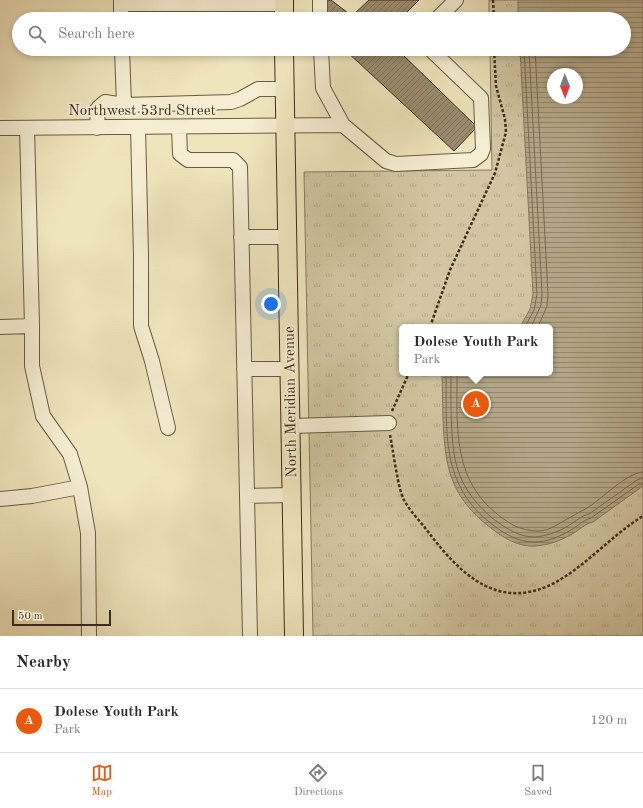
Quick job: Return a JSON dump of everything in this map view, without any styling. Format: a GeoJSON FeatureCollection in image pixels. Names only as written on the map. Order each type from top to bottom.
{"type":"FeatureCollection","features":[{"type":"Feature","properties":{"kind":"main road","name":"North Meridian Avenue"},"geometry":{"type":"LineString","coordinates":[[284,56],[284,126],[290,369],[294,636]]}},
{"type":"Feature","properties":{"kind":"street"},"geometry":{"type":"LineString","coordinates":[[320,0],[320,12]]}},
{"type":"Feature","properties":{"kind":"street"},"geometry":{"type":"LineString","coordinates":[[444,12],[456,0]]}},
{"type":"Feature","properties":{"kind":"street"},"geometry":{"type":"LineString","coordinates":[[121,2],[284,8]]}},
{"type":"Feature","properties":{"kind":"street"},"geometry":{"type":"LineString","coordinates":[[122,56],[124,104]]}},
{"type":"Feature","properties":{"kind":"street"},"geometry":{"type":"LineString","coordinates":[[321,56],[323,88],[343,125],[391,163],[468,162],[478,158],[483,149],[481,98],[437,56]]}},
{"type":"Feature","properties":{"kind":"street"},"geometry":{"type":"LineString","coordinates":[[97,128],[98,108],[105,102],[124,104],[231,102],[240,99],[258,89],[284,89]]}},
{"type":"Feature","properties":{"kind":"street","name":"Northwest 53rd Street"},"geometry":{"type":"LineString","coordinates":[[0,128],[343,125]]}},
{"type":"Feature","properties":{"kind":"street"},"geometry":{"type":"LineString","coordinates":[[138,127],[141,326],[152,361],[168,428]]}},
{"type":"Feature","properties":{"kind":"street"},"geometry":{"type":"LineString","coordinates":[[179,127],[180,154],[188,160],[233,160],[240,167],[250,636]]}},
{"type":"Feature","properties":{"kind":"street"},"geometry":{"type":"LineString","coordinates":[[27,128],[32,366],[43,416],[70,454],[80,487],[88,533],[89,636]]}},
{"type":"Feature","properties":{"kind":"street"},"geometry":{"type":"LineString","coordinates":[[242,237],[286,237]]}},
{"type":"Feature","properties":{"kind":"street"},"geometry":{"type":"LineString","coordinates":[[0,327],[32,326]]}},
{"type":"Feature","properties":{"kind":"street"},"geometry":{"type":"LineString","coordinates":[[244,369],[290,369]]}},
{"type":"Feature","properties":{"kind":"street"},"geometry":{"type":"LineString","coordinates":[[291,426],[389,423]]}},
{"type":"Feature","properties":{"kind":"street"},"geometry":{"type":"LineString","coordinates":[[0,499],[32,496],[80,487]]}},
{"type":"Feature","properties":{"kind":"street"},"geometry":{"type":"LineString","coordinates":[[247,496],[292,495]]}},
{"type":"Feature","properties":{"kind":"path"},"geometry":{"type":"LineString","coordinates":[[493,0],[494,12]]}},
{"type":"Feature","properties":{"kind":"path"},"geometry":{"type":"LineString","coordinates":[[431,324],[450,270],[495,173],[506,132],[505,119],[496,86],[494,56]]}},
{"type":"Feature","properties":{"kind":"path"},"geometry":{"type":"LineString","coordinates":[[408,376],[391,413],[389,423],[403,499],[446,556],[466,575],[487,588],[509,593],[529,593],[548,586],[564,577],[643,516]]}},
{"type":"Feature","properties":{"kind":"green space"},"geometry":{"type":"Polygon","coordinates":[[[489,0],[643,0],[643,636],[313,636],[304,172],[492,170],[490,56],[631,56],[631,12],[489,12],[489,0]]]}},
{"type":"Feature","properties":{"kind":"water"},"geometry":{"type":"Polygon","coordinates":[[[518,0],[643,0],[643,486],[593,522],[559,541],[535,546],[517,543],[496,532],[466,505],[458,493],[452,480],[446,452],[443,419],[442,376],[553,376],[553,324],[522,324],[530,309],[533,294],[520,56],[631,56],[631,12],[518,12],[518,0]]]}},
{"type":"Feature","properties":{"kind":"building"},"geometry":{"type":"Polygon","coordinates":[[[326,0],[331,0],[347,12],[327,12],[326,0]]]}},
{"type":"Feature","properties":{"kind":"building"},"geometry":{"type":"Polygon","coordinates":[[[369,0],[419,0],[407,12],[356,12],[369,0]]]}},
{"type":"Feature","properties":{"kind":"building"},"geometry":{"type":"Polygon","coordinates":[[[352,56],[404,56],[477,127],[454,151],[352,56]]]}},
{"type":"Feature","properties":{"kind":"place","name":"Dolese Youth Park"},"geometry":{"type":"Point","coordinates":[476,404]}}]}
